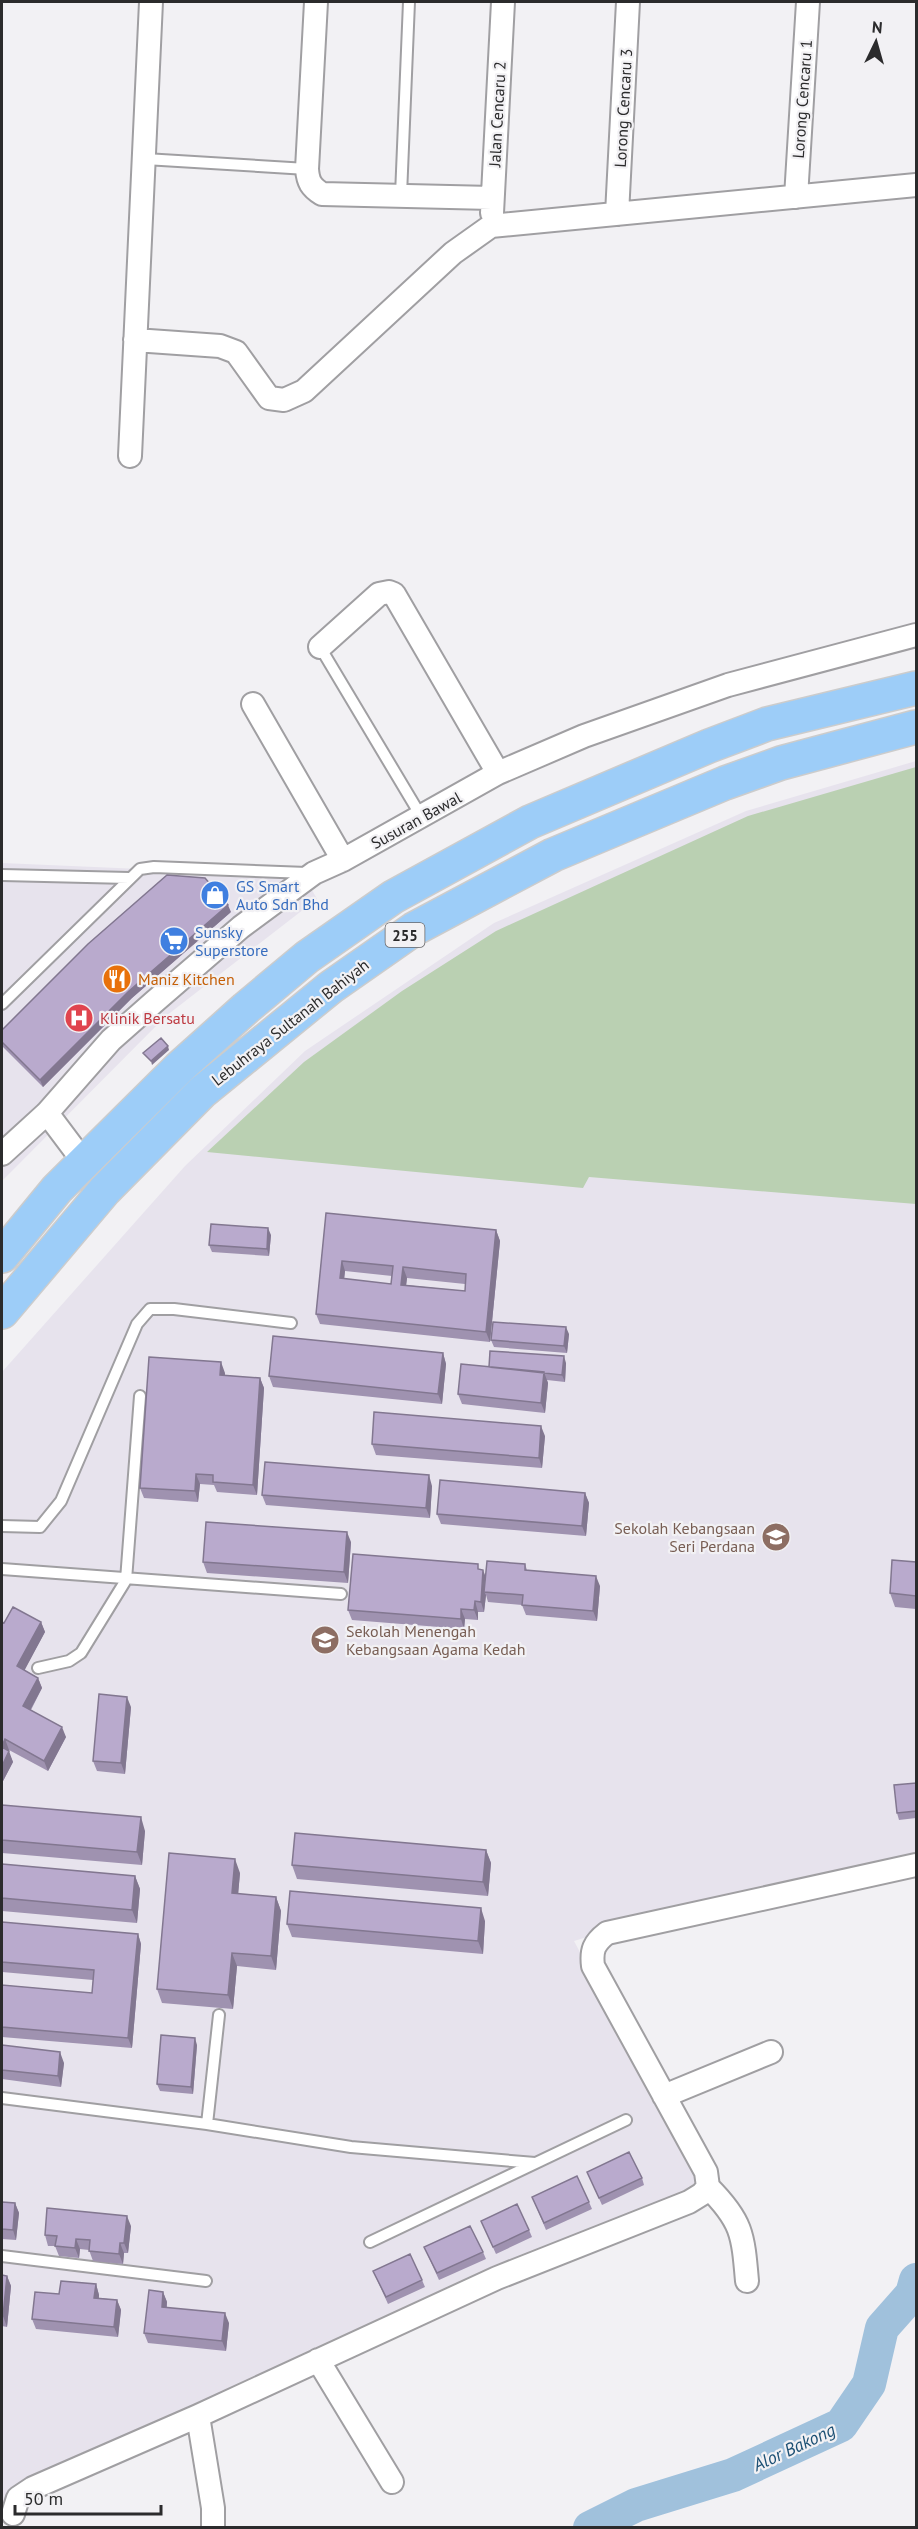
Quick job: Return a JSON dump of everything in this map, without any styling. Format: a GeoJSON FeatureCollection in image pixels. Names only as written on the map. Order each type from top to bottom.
{"type":"FeatureCollection","features":[{"type":"Feature","properties":{"kind":"main road","name":"Lebuhraya Sultanah Bahiyah"},"geometry":{"type":"LineString","coordinates":[[2,1257],[57,1189],[83,1161],[179,1068],[308,957],[393,897],[530,822],[767,724],[916,688]]}},
{"type":"Feature","properties":{"kind":"main road","name":"Lebuhraya Sultanah Bahiyah"},"geometry":{"type":"LineString","coordinates":[[2,1312],[105,1190],[202,1092],[331,987],[414,929],[552,855],[725,783],[781,763],[916,727]]}},
{"type":"Feature","properties":{"kind":"street"},"geometry":{"type":"LineString","coordinates":[[130,456],[151,2]]}},
{"type":"Feature","properties":{"kind":"street"},"geometry":{"type":"LineString","coordinates":[[316,2],[307,169],[312,188],[322,194],[492,198]]}},
{"type":"Feature","properties":{"kind":"street","name":"Jalan Cencaru 2"},"geometry":{"type":"LineString","coordinates":[[491,226],[502,2]]}},
{"type":"Feature","properties":{"kind":"street","name":"Lorong Cencaru 3"},"geometry":{"type":"LineString","coordinates":[[617,214],[628,2]]}},
{"type":"Feature","properties":{"kind":"street","name":"Lorong Cencaru 1"},"geometry":{"type":"LineString","coordinates":[[796,197],[808,2]]}},
{"type":"Feature","properties":{"kind":"street"},"geometry":{"type":"LineString","coordinates":[[135,340],[220,346],[236,352],[269,398],[284,400],[304,391],[453,253],[491,226],[916,185]]}},
{"type":"Feature","properties":{"kind":"street"},"geometry":{"type":"LineString","coordinates":[[320,647],[379,594],[389,592],[394,594],[498,773]]}},
{"type":"Feature","properties":{"kind":"street","name":"Susuran Bawal"},"geometry":{"type":"LineString","coordinates":[[2,1154],[48,1113],[111,1040],[241,927],[314,873],[343,860],[498,773],[584,736],[728,685],[916,635]]}},
{"type":"Feature","properties":{"kind":"street"},"geometry":{"type":"LineString","coordinates":[[253,704],[343,860]]}},
{"type":"Feature","properties":{"kind":"street"},"geometry":{"type":"LineString","coordinates":[[48,1113],[83,1161]]}},
{"type":"Feature","properties":{"kind":"street"},"geometry":{"type":"LineString","coordinates":[[747,2281],[743,2238],[728,2207],[708,2187],[706,2172],[593,1966],[591,1955],[596,1941],[607,1933],[916,1865]]}},
{"type":"Feature","properties":{"kind":"street"},"geometry":{"type":"LineString","coordinates":[[664,2096],[771,2052]]}},
{"type":"Feature","properties":{"kind":"street"},"geometry":{"type":"LineString","coordinates":[[13,2514],[18,2498],[33,2488],[198,2416],[497,2278],[689,2202],[708,2187]]}},
{"type":"Feature","properties":{"kind":"street"},"geometry":{"type":"LineString","coordinates":[[318,2360],[392,2482]]}},
{"type":"Feature","properties":{"kind":"street"},"geometry":{"type":"LineString","coordinates":[[198,2416],[213,2508],[213,2528]]}},
{"type":"Feature","properties":{"kind":"lane"},"geometry":{"type":"LineString","coordinates":[[401,195],[409,2]]}},
{"type":"Feature","properties":{"kind":"lane"},"geometry":{"type":"LineString","coordinates":[[145,159],[307,169]]}},
{"type":"Feature","properties":{"kind":"lane"},"geometry":{"type":"LineString","coordinates":[[320,647],[422,816]]}},
{"type":"Feature","properties":{"kind":"lane"},"geometry":{"type":"LineString","coordinates":[[2,1004],[140,869],[154,867],[314,873]]}},
{"type":"Feature","properties":{"kind":"lane"},"geometry":{"type":"LineString","coordinates":[[2,875],[129,878]]}},
{"type":"Feature","properties":{"kind":"lane"},"geometry":{"type":"LineString","coordinates":[[2,1526],[40,1527],[61,1501],[137,1324],[150,1309],[174,1309],[291,1323]]}},
{"type":"Feature","properties":{"kind":"lane"},"geometry":{"type":"LineString","coordinates":[[38,1668],[69,1661],[81,1653],[126,1580],[140,1396]]}},
{"type":"Feature","properties":{"kind":"lane"},"geometry":{"type":"LineString","coordinates":[[2,1569],[126,1580],[341,1594]]}},
{"type":"Feature","properties":{"kind":"lane"},"geometry":{"type":"LineString","coordinates":[[207,2124],[219,2015]]}},
{"type":"Feature","properties":{"kind":"lane"},"geometry":{"type":"LineString","coordinates":[[2,2098],[207,2124],[351,2147],[535,2163]]}},
{"type":"Feature","properties":{"kind":"lane"},"geometry":{"type":"LineString","coordinates":[[370,2242],[626,2120]]}},
{"type":"Feature","properties":{"kind":"lane"},"geometry":{"type":"LineString","coordinates":[[2,2256],[206,2281]]}},
{"type":"Feature","properties":{"kind":"shaded area","name":"Sekolah Menengah Kebangsaan Agama Kedah"},"geometry":{"type":"Polygon","coordinates":[[[916,761],[916,1864],[680,1908],[574,1941],[705,2187],[2,2510],[2,1372],[185,1166],[305,1051],[494,923],[746,811],[916,761]]]}},
{"type":"Feature","properties":{"kind":"shaded area"},"geometry":{"type":"Polygon","coordinates":[[[2,863],[304,876],[317,899],[166,1016],[2,1181],[2,863]]]}},
{"type":"Feature","properties":{"kind":"green space"},"geometry":{"type":"Polygon","coordinates":[[[916,767],[916,1204],[589,1177],[583,1188],[207,1152],[304,1062],[402,991],[496,931],[748,816],[916,767]]]}},
{"type":"Feature","properties":{"kind":"building"},"geometry":{"type":"Polygon","coordinates":[[[167,875],[205,878],[228,905],[129,991],[40,1080],[2,1042],[2,1030],[88,944],[167,875]]]}},
{"type":"Feature","properties":{"kind":"building"},"geometry":{"type":"Polygon","coordinates":[[[161,1038],[168,1046],[151,1061],[143,1053],[161,1038]]]}},
{"type":"Feature","properties":{"kind":"building"},"geometry":{"type":"Polygon","coordinates":[[[326,1213],[496,1230],[486,1332],[316,1314],[326,1213]],[[342,1261],[340,1278],[391,1284],[393,1266],[342,1261]],[[403,1267],[401,1285],[465,1291],[466,1274],[403,1267]]]}},
{"type":"Feature","properties":{"kind":"building"},"geometry":{"type":"Polygon","coordinates":[[[211,1224],[268,1228],[267,1249],[209,1245],[211,1224]]]}},
{"type":"Feature","properties":{"kind":"building"},"geometry":{"type":"Polygon","coordinates":[[[493,1322],[566,1327],[564,1346],[491,1340],[493,1322]]]}},
{"type":"Feature","properties":{"kind":"building"},"geometry":{"type":"Polygon","coordinates":[[[273,1336],[443,1353],[438,1394],[269,1376],[273,1336]]]}},
{"type":"Feature","properties":{"kind":"building"},"geometry":{"type":"Polygon","coordinates":[[[490,1351],[564,1356],[562,1375],[489,1367],[490,1351]]]}},
{"type":"Feature","properties":{"kind":"building"},"geometry":{"type":"Polygon","coordinates":[[[149,1357],[221,1362],[220,1375],[260,1378],[253,1485],[213,1482],[213,1475],[196,1474],[195,1491],[140,1488],[149,1357]]]}},
{"type":"Feature","properties":{"kind":"building"},"geometry":{"type":"Polygon","coordinates":[[[461,1364],[544,1372],[541,1403],[458,1394],[461,1364]]]}},
{"type":"Feature","properties":{"kind":"building"},"geometry":{"type":"Polygon","coordinates":[[[374,1412],[541,1426],[539,1458],[372,1444],[374,1412]]]}},
{"type":"Feature","properties":{"kind":"building"},"geometry":{"type":"Polygon","coordinates":[[[265,1462],[429,1475],[426,1508],[262,1495],[265,1462]]]}},
{"type":"Feature","properties":{"kind":"building"},"geometry":{"type":"Polygon","coordinates":[[[440,1480],[585,1493],[582,1526],[437,1514],[440,1480]]]}},
{"type":"Feature","properties":{"kind":"building"},"geometry":{"type":"Polygon","coordinates":[[[206,1522],[347,1532],[344,1572],[203,1562],[206,1522]]]}},
{"type":"Feature","properties":{"kind":"building"},"geometry":{"type":"Polygon","coordinates":[[[353,1554],[478,1564],[478,1569],[483,1570],[481,1602],[475,1601],[474,1610],[461,1609],[461,1619],[348,1610],[353,1554]]]}},
{"type":"Feature","properties":{"kind":"building"},"geometry":{"type":"Polygon","coordinates":[[[892,1560],[916,1562],[916,1596],[890,1593],[892,1560]]]}},
{"type":"Feature","properties":{"kind":"building"},"geometry":{"type":"Polygon","coordinates":[[[487,1561],[525,1564],[525,1570],[596,1576],[593,1611],[522,1605],[523,1595],[484,1592],[487,1561]]]}},
{"type":"Feature","properties":{"kind":"building"},"geometry":{"type":"Polygon","coordinates":[[[13,1607],[41,1622],[17,1666],[38,1678],[23,1706],[62,1727],[44,1761],[5,1739],[2,1746],[2,1622],[4,1623],[13,1607]]]}},
{"type":"Feature","properties":{"kind":"building"},"geometry":{"type":"Polygon","coordinates":[[[99,1694],[127,1697],[121,1763],[93,1761],[99,1694]]]}},
{"type":"Feature","properties":{"kind":"building"},"geometry":{"type":"Polygon","coordinates":[[[2,1747],[9,1751],[2,1766],[2,1747]]]}},
{"type":"Feature","properties":{"kind":"building"},"geometry":{"type":"Polygon","coordinates":[[[916,1783],[916,1811],[897,1813],[894,1785],[916,1783]]]}},
{"type":"Feature","properties":{"kind":"building"},"geometry":{"type":"Polygon","coordinates":[[[2,1805],[141,1817],[137,1852],[2,1840],[2,1805]]]}},
{"type":"Feature","properties":{"kind":"building"},"geometry":{"type":"Polygon","coordinates":[[[295,1833],[486,1850],[483,1882],[292,1865],[295,1833]]]}},
{"type":"Feature","properties":{"kind":"building"},"geometry":{"type":"Polygon","coordinates":[[[169,1853],[235,1859],[232,1893],[276,1897],[271,1956],[232,1953],[228,1995],[157,1989],[169,1853]]]}},
{"type":"Feature","properties":{"kind":"building"},"geometry":{"type":"Polygon","coordinates":[[[2,1864],[135,1876],[132,1910],[2,1898],[2,1864]]]}},
{"type":"Feature","properties":{"kind":"building"},"geometry":{"type":"Polygon","coordinates":[[[290,1891],[481,1908],[478,1941],[287,1924],[290,1891]]]}},
{"type":"Feature","properties":{"kind":"building"},"geometry":{"type":"Polygon","coordinates":[[[2,1922],[138,1934],[128,2038],[2,2027],[2,1985],[92,1993],[94,1970],[2,1962],[2,1922]]]}},
{"type":"Feature","properties":{"kind":"building"},"geometry":{"type":"Polygon","coordinates":[[[161,2035],[195,2038],[191,2087],[157,2084],[161,2035]]]}},
{"type":"Feature","properties":{"kind":"building"},"geometry":{"type":"Polygon","coordinates":[[[2,2045],[60,2052],[58,2076],[2,2070],[2,2045]]]}},
{"type":"Feature","properties":{"kind":"building"},"geometry":{"type":"Polygon","coordinates":[[[629,2152],[642,2178],[599,2198],[587,2172],[629,2152]]]}},
{"type":"Feature","properties":{"kind":"building"},"geometry":{"type":"Polygon","coordinates":[[[577,2176],[589,2202],[544,2223],[532,2197],[577,2176]]]}},
{"type":"Feature","properties":{"kind":"building"},"geometry":{"type":"Polygon","coordinates":[[[2,2202],[15,2203],[13,2230],[2,2229],[2,2202]]]}},
{"type":"Feature","properties":{"kind":"building"},"geometry":{"type":"Polygon","coordinates":[[[517,2204],[529,2230],[493,2247],[481,2221],[517,2204]]]}},
{"type":"Feature","properties":{"kind":"building"},"geometry":{"type":"Polygon","coordinates":[[[47,2208],[127,2216],[124,2243],[120,2243],[119,2254],[89,2251],[90,2240],[76,2239],[75,2248],[55,2246],[57,2236],[45,2235],[47,2208]]]}},
{"type":"Feature","properties":{"kind":"building"},"geometry":{"type":"Polygon","coordinates":[[[470,2226],[483,2252],[437,2273],[424,2247],[470,2226]]]}},
{"type":"Feature","properties":{"kind":"building"},"geometry":{"type":"Polygon","coordinates":[[[410,2254],[422,2280],[386,2297],[373,2271],[410,2254]]]}},
{"type":"Feature","properties":{"kind":"building"},"geometry":{"type":"Polygon","coordinates":[[[2,2275],[7,2276],[3,2316],[2,2316],[2,2275]]]}},
{"type":"Feature","properties":{"kind":"building"},"geometry":{"type":"Polygon","coordinates":[[[61,2281],[96,2284],[94,2298],[117,2300],[114,2327],[32,2319],[35,2292],[59,2294],[61,2281]]]}},
{"type":"Feature","properties":{"kind":"building"},"geometry":{"type":"Polygon","coordinates":[[[149,2290],[163,2292],[162,2307],[225,2313],[222,2341],[144,2333],[149,2290]]]}},
{"type":"Feature","properties":{"kind":"waterway","name":"Alor Bakong"},"geometry":{"type":"LineString","coordinates":[[590,2528],[636,2505],[733,2475],[841,2425],[869,2384],[882,2328],[912,2294],[916,2280]]}},
{"type":"Feature","properties":{"kind":"place","name":"GS Smart Auto Sdn Bhd"},"geometry":{"type":"Point","coordinates":[215,895]}},
{"type":"Feature","properties":{"kind":"place","name":"Sunsky Superstore"},"geometry":{"type":"Point","coordinates":[174,941]}},
{"type":"Feature","properties":{"kind":"place","name":"Maniz Kitchen"},"geometry":{"type":"Point","coordinates":[117,979]}},
{"type":"Feature","properties":{"kind":"place","name":"Klinik Bersatu"},"geometry":{"type":"Point","coordinates":[79,1018]}},
{"type":"Feature","properties":{"kind":"place","name":"Sekolah Kebangsaan Seri Perdana"},"geometry":{"type":"Point","coordinates":[776,1537]}},
{"type":"Feature","properties":{"kind":"place","name":"Sekolah Menengah Kebangsaan Agama Kedah"},"geometry":{"type":"Point","coordinates":[325,1640]}}]}
